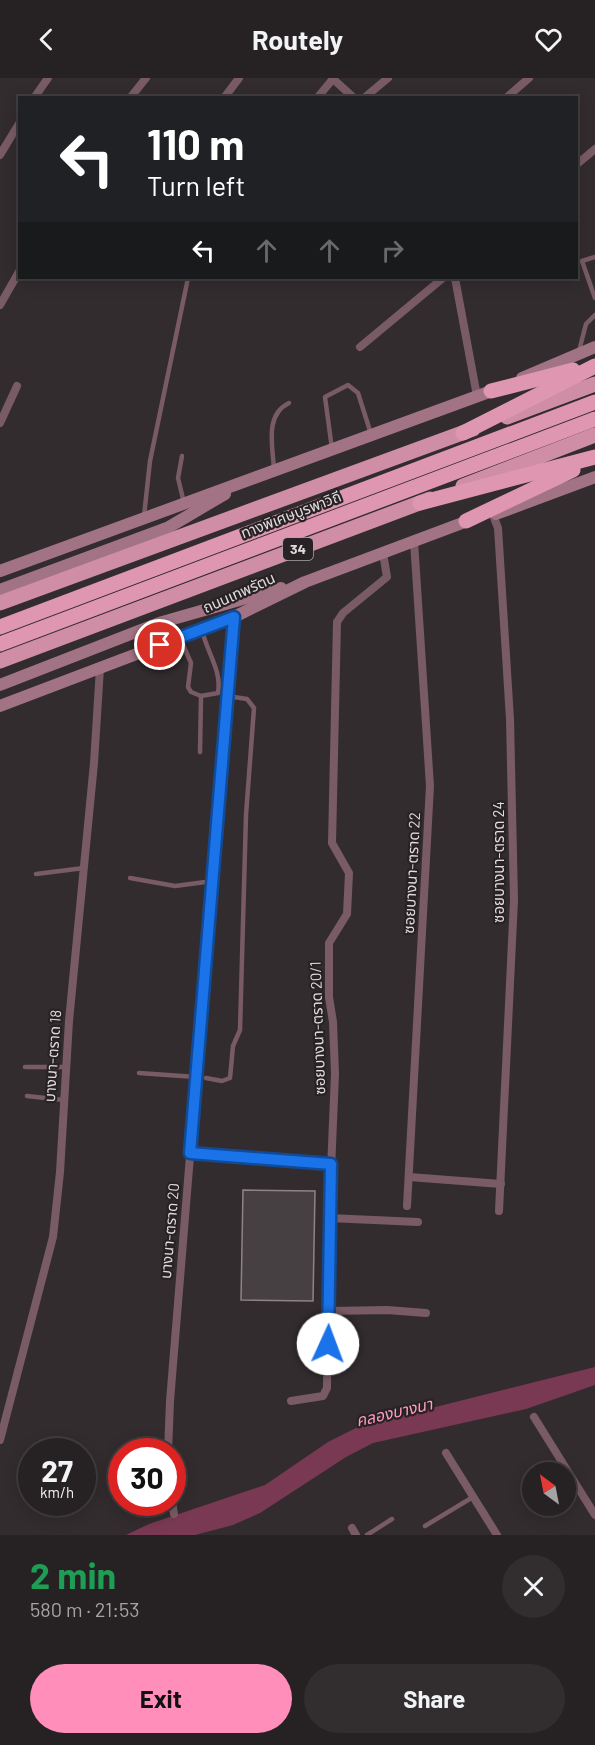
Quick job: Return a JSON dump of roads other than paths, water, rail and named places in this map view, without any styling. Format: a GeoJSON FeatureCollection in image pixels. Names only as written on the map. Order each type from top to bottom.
{"type":"FeatureCollection","features":[{"type":"Feature","properties":{"kind":"highway"},"geometry":{"type":"LineString","coordinates":[[484,394],[595,365]]}},
{"type":"Feature","properties":{"kind":"highway"},"geometry":{"type":"LineString","coordinates":[[463,433],[595,365]]}},
{"type":"Feature","properties":{"kind":"highway"},"geometry":{"type":"LineString","coordinates":[[0,603],[595,384]]}},
{"type":"Feature","properties":{"kind":"highway","name":"ทางพิเศษบูรพาวิถี"},"geometry":{"type":"LineString","coordinates":[[0,627],[595,402]]}},
{"type":"Feature","properties":{"kind":"highway","name":"ทางพิเศษบูรพาวิถี"},"geometry":{"type":"LineString","coordinates":[[0,644],[595,419]]}},
{"type":"Feature","properties":{"kind":"highway","name":"ถนนเทพรัตน"},"geometry":{"type":"LineString","coordinates":[[0,661],[595,435]]}},
{"type":"Feature","properties":{"kind":"highway"},"geometry":{"type":"LineString","coordinates":[[420,503],[595,458]]}},
{"type":"Feature","properties":{"kind":"highway"},"geometry":{"type":"LineString","coordinates":[[466,521],[595,458]]}},
{"type":"Feature","properties":{"kind":"main road"},"geometry":{"type":"LineString","coordinates":[[0,571],[484,394],[595,347]]}},
{"type":"Feature","properties":{"kind":"main road","name":"ถนนเทพรัตน"},"geometry":{"type":"LineString","coordinates":[[0,706],[234,617],[305,582],[466,521],[493,515],[595,477]]}},
{"type":"Feature","properties":{"kind":"main road"},"geometry":{"type":"LineString","coordinates":[[0,590],[169,527],[249,479]]}},
{"type":"Feature","properties":{"kind":"main road"},"geometry":{"type":"LineString","coordinates":[[0,684],[159,623],[305,582]]}},
{"type":"Feature","properties":{"kind":"street"},"geometry":{"type":"LineString","coordinates":[[35,96],[48,78]]}},
{"type":"Feature","properties":{"kind":"street"},"geometry":{"type":"LineString","coordinates":[[132,96],[146,78]]}},
{"type":"Feature","properties":{"kind":"street"},"geometry":{"type":"LineString","coordinates":[[226,96],[239,78]]}},
{"type":"Feature","properties":{"kind":"street"},"geometry":{"type":"LineString","coordinates":[[320,96],[333,78],[352,96]]}},
{"type":"Feature","properties":{"kind":"street"},"geometry":{"type":"LineString","coordinates":[[366,96],[388,78]]}},
{"type":"Feature","properties":{"kind":"street"},"geometry":{"type":"LineString","coordinates":[[508,96],[529,78]]}},
{"type":"Feature","properties":{"kind":"street"},"geometry":{"type":"LineString","coordinates":[[0,155],[18,125]]}},
{"type":"Feature","properties":{"kind":"street"},"geometry":{"type":"LineString","coordinates":[[578,163],[595,149]]}},
{"type":"Feature","properties":{"kind":"street"},"geometry":{"type":"LineString","coordinates":[[0,304],[18,273]]}},
{"type":"Feature","properties":{"kind":"street"},"geometry":{"type":"LineString","coordinates":[[360,347],[442,279]]}},
{"type":"Feature","properties":{"kind":"street"},"geometry":{"type":"LineString","coordinates":[[454,279],[484,394]]}},
{"type":"Feature","properties":{"kind":"street"},"geometry":{"type":"LineString","coordinates":[[0,423],[17,386]]}},
{"type":"Feature","properties":{"kind":"street","name":"ซอยบางนา-ตราด 24"},"geometry":{"type":"LineString","coordinates":[[493,515],[498,528],[510,719],[514,900],[499,1210]]}},
{"type":"Feature","properties":{"kind":"street","name":"ซอยบางนา-ตราด 22"},"geometry":{"type":"LineString","coordinates":[[407,1206],[430,786],[414,541]]}},
{"type":"Feature","properties":{"kind":"street","name":"ซอยบางนา-ตราด 20/1"},"geometry":{"type":"LineString","coordinates":[[291,1401],[323,1396],[326,1392],[329,1218],[335,1074],[333,1023],[329,998],[329,943],[347,914],[349,873],[332,843],[337,622],[343,613],[387,577],[383,553]]}},
{"type":"Feature","properties":{"kind":"street","name":"บางนา-ตราด 20"},"geometry":{"type":"LineString","coordinates":[[169,1438],[190,1153],[201,1078],[213,881],[234,617]]}},
{"type":"Feature","properties":{"kind":"street","name":"บางนา-ตราด 18"},"geometry":{"type":"LineString","coordinates":[[0,1440],[53,1238],[100,668]]}},
{"type":"Feature","properties":{"kind":"street"},"geometry":{"type":"LineString","coordinates":[[190,1153],[331,1164]]}},
{"type":"Feature","properties":{"kind":"street"},"geometry":{"type":"LineString","coordinates":[[409,1177],[501,1184]]}},
{"type":"Feature","properties":{"kind":"street"},"geometry":{"type":"LineString","coordinates":[[329,1218],[418,1222]]}},
{"type":"Feature","properties":{"kind":"street"},"geometry":{"type":"LineString","coordinates":[[329,1311],[387,1310],[426,1313]]}},
{"type":"Feature","properties":{"kind":"street"},"geometry":{"type":"LineString","coordinates":[[534,1417],[595,1515]]}},
{"type":"Feature","properties":{"kind":"street"},"geometry":{"type":"LineString","coordinates":[[446,1453],[497,1535]]}},
{"type":"Feature","properties":{"kind":"lane"},"geometry":{"type":"LineString","coordinates":[[595,257],[582,261],[595,298]]}},
{"type":"Feature","properties":{"kind":"lane"},"geometry":{"type":"LineString","coordinates":[[144,518],[150,461],[188,279]]}},
{"type":"Feature","properties":{"kind":"lane"},"geometry":{"type":"LineString","coordinates":[[578,354],[586,324],[595,315]]}},
{"type":"Feature","properties":{"kind":"lane"},"geometry":{"type":"LineString","coordinates":[[332,449],[325,397],[348,385],[358,393],[371,436]]}},
{"type":"Feature","properties":{"kind":"lane"},"geometry":{"type":"LineString","coordinates":[[274,471],[272,419],[280,407],[289,403]]}},
{"type":"Feature","properties":{"kind":"lane"},"geometry":{"type":"LineString","coordinates":[[182,456],[178,478],[184,503]]}},
{"type":"Feature","properties":{"kind":"lane"},"geometry":{"type":"LineString","coordinates":[[180,637],[191,663],[188,687],[191,692],[201,696],[218,693],[220,678],[206,647],[202,629]]}},
{"type":"Feature","properties":{"kind":"lane"},"geometry":{"type":"LineString","coordinates":[[200,752],[201,696]]}},
{"type":"Feature","properties":{"kind":"lane"},"geometry":{"type":"LineString","coordinates":[[139,1073],[222,1080],[230,1078],[232,1046],[240,1030],[246,815],[254,708],[247,699],[227,696]]}},
{"type":"Feature","properties":{"kind":"lane"},"geometry":{"type":"LineString","coordinates":[[36,874],[84,868]]}},
{"type":"Feature","properties":{"kind":"lane"},"geometry":{"type":"LineString","coordinates":[[130,878],[175,886],[213,881]]}},
{"type":"Feature","properties":{"kind":"lane"},"geometry":{"type":"LineString","coordinates":[[25,1067],[66,1067]]}},
{"type":"Feature","properties":{"kind":"lane"},"geometry":{"type":"LineString","coordinates":[[27,1096],[64,1100]]}},
{"type":"Feature","properties":{"kind":"lane"},"geometry":{"type":"LineString","coordinates":[[425,1526],[473,1497]]}},
{"type":"Feature","properties":{"kind":"lane"},"geometry":{"type":"LineString","coordinates":[[367,1535],[392,1519]]}},
{"type":"Feature","properties":{"kind":"water label","name":"คลองบางนา"},"geometry":{"type":"Point","coordinates":[394,1412]}}]}
